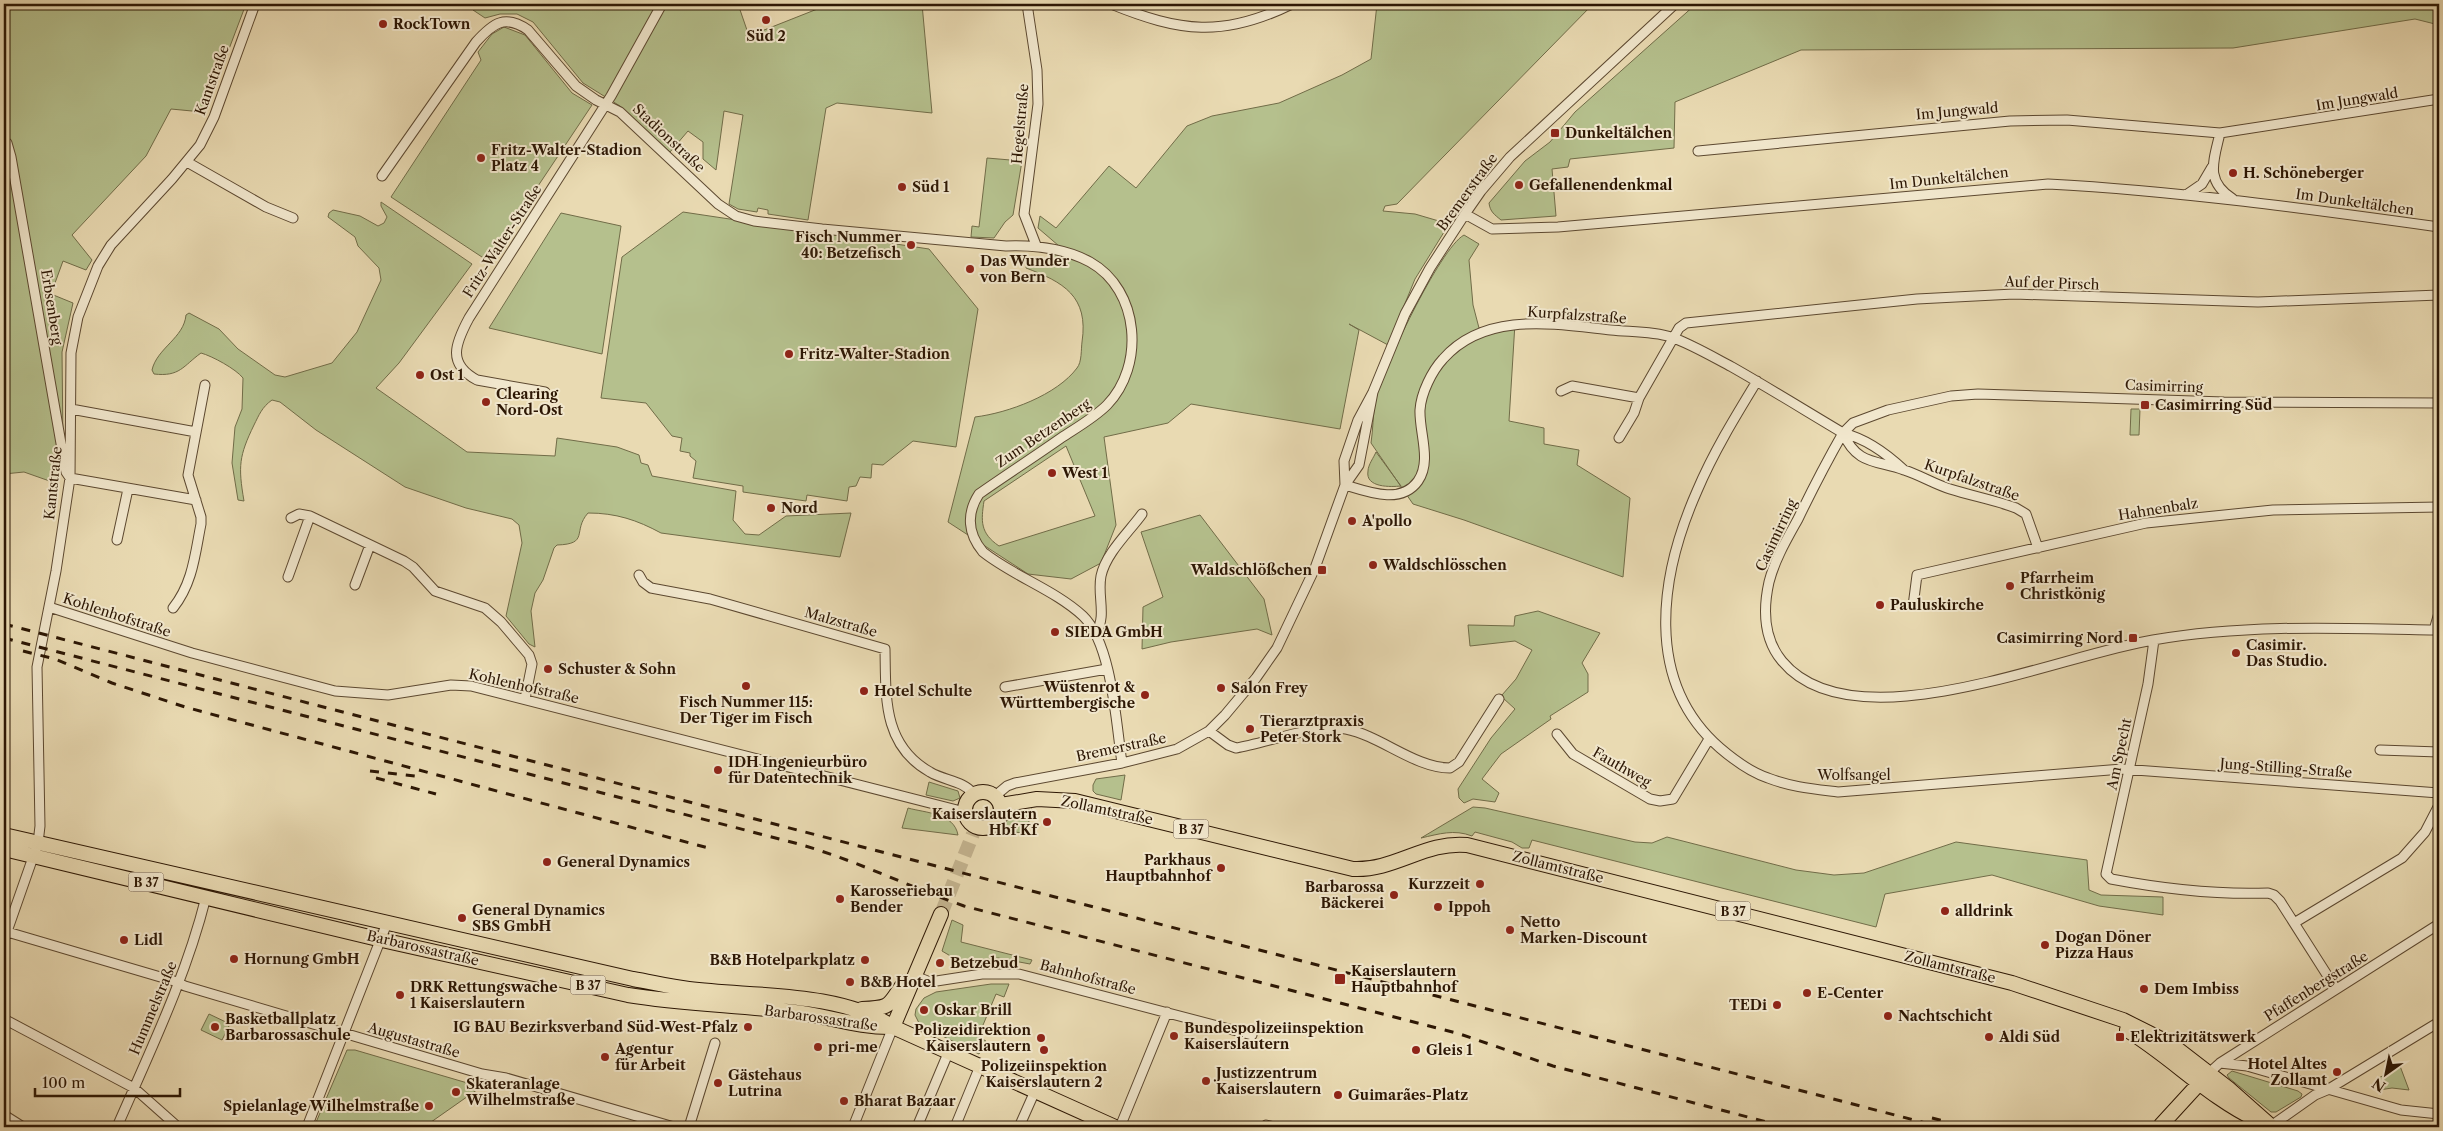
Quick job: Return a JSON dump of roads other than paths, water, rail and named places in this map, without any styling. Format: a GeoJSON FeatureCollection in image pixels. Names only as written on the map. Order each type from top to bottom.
{"type":"FeatureCollection","features":[{"type":"Feature","properties":{"kind":"main road"},"geometry":{"type":"LineString","coordinates":[[988,792],[998,800],[1001,816],[996,824],[974,830],[965,812],[966,802],[974,794],[988,792]]}},
{"type":"Feature","properties":{"kind":"main road","name":"Zollamtstraße"},"geometry":{"type":"LineString","coordinates":[[998,800],[1037,799],[1075,801],[1353,869],[1380,868],[1419,852],[1448,845],[1480,847],[2053,995],[2110,1017],[2123,1020],[2160,1038],[2209,1073]]}},
{"type":"Feature","properties":{"kind":"main road","name":"Barbarossastraße"},"geometry":{"type":"LineString","coordinates":[[4,835],[35,850],[206,896],[382,940],[637,996],[665,1001],[796,1012],[868,1027],[893,1027]]}},
{"type":"Feature","properties":{"kind":"main road","name":"Barbarossastraße"},"geometry":{"type":"LineString","coordinates":[[4,849],[35,850],[387,923],[669,986],[805,1000],[858,1009],[893,1027]]}},
{"type":"Feature","properties":{"kind":"main road","name":"B 37"},"geometry":{"type":"LineString","coordinates":[[941,914],[893,1027],[1115,1127]]}},
{"type":"Feature","properties":{"kind":"main road","name":"B 37"},"geometry":{"type":"LineString","coordinates":[[858,1009],[882,1008],[896,997],[904,983],[915,976]]}},
{"type":"Feature","properties":{"kind":"main road","name":"Zollamtstraße"},"geometry":{"type":"LineString","coordinates":[[2110,1017],[2154,1048],[2199,1084]]}},
{"type":"Feature","properties":{"kind":"main road"},"geometry":{"type":"LineString","coordinates":[[2161,1125],[2209,1073]]}},
{"type":"Feature","properties":{"kind":"main road","name":"B 37"},"geometry":{"type":"LineString","coordinates":[[2209,1073],[2272,1127]]}},
{"type":"Feature","properties":{"kind":"main road","name":"B 37"},"geometry":{"type":"LineString","coordinates":[[2199,1084],[2227,1105],[2272,1127]]}},
{"type":"Feature","properties":{"kind":"street","name":"Kantstraße"},"geometry":{"type":"LineString","coordinates":[[5,934],[35,850],[40,820],[37,667],[49,607],[70,478],[71,353],[78,317],[98,266],[121,234],[187,162],[200,145],[214,117],[254,4]]}},
{"type":"Feature","properties":{"kind":"street","name":"Fritz-Walter-Straße"},"geometry":{"type":"LineString","coordinates":[[545,392],[477,380],[467,375],[458,366],[456,357],[457,343],[470,318],[606,105],[662,4]]}},
{"type":"Feature","properties":{"kind":"street","name":"Hegelstraße"},"geometry":{"type":"LineString","coordinates":[[1027,4],[1035,54],[1038,104],[1024,214],[1036,245]]}},
{"type":"Feature","properties":{"kind":"street"},"geometry":{"type":"LineString","coordinates":[[1111,4],[1160,22],[1205,27],[1251,20],[1292,4]]}},
{"type":"Feature","properties":{"kind":"street","name":"Bremerstraße"},"geometry":{"type":"LineString","coordinates":[[1345,485],[1344,461],[1347,447],[1373,392],[1405,314],[1430,268],[1464,214],[1510,156],[1675,4]]}},
{"type":"Feature","properties":{"kind":"street","name":"Stadionstraße"},"geometry":{"type":"LineString","coordinates":[[382,176],[476,42],[488,29],[499,22],[515,22],[528,30],[576,86],[620,112],[718,204],[736,216],[754,221],[822,229],[1006,246],[1036,245]]}},
{"type":"Feature","properties":{"kind":"street","name":"Im Jungwald"},"geometry":{"type":"LineString","coordinates":[[1698,151],[2010,120],[2067,120],[2220,133],[2439,100]]}},
{"type":"Feature","properties":{"kind":"street"},"geometry":{"type":"LineString","coordinates":[[2184,195],[2202,184],[2212,167],[2220,133]]}},
{"type":"Feature","properties":{"kind":"street","name":"Erbsenberg"},"geometry":{"type":"LineString","coordinates":[[4,142],[7,143],[12,157],[64,467],[70,478]]}},
{"type":"Feature","properties":{"kind":"street"},"geometry":{"type":"LineString","coordinates":[[187,162],[266,207],[293,218]]}},
{"type":"Feature","properties":{"kind":"street"},"geometry":{"type":"LineString","coordinates":[[2212,167],[2219,187],[2236,200]]}},
{"type":"Feature","properties":{"kind":"street","name":"Im Dunkeltälchen"},"geometry":{"type":"LineString","coordinates":[[1464,214],[1492,229],[1558,227],[1791,208],[2026,184],[2115,188],[2236,200],[2439,227]]}},
{"type":"Feature","properties":{"kind":"street","name":"Zum Betzenberg"},"geometry":{"type":"LineString","coordinates":[[1036,245],[1074,254],[1092,263],[1109,277],[1124,299],[1131,323],[1132,346],[1128,368],[1118,391],[1107,406],[979,494],[971,511],[970,524],[975,543],[983,552],[1074,609],[1096,633],[1107,669],[1122,763]]}},
{"type":"Feature","properties":{"kind":"street","name":"Auf der Pirsch"},"geometry":{"type":"LineString","coordinates":[[1672,338],[1679,328],[1686,323],[1917,299],[2014,294],[2258,302],[2439,295]]}},
{"type":"Feature","properties":{"kind":"street","name":"Kurpfalzstraße"},"geometry":{"type":"LineString","coordinates":[[1345,485],[1386,495],[1404,493],[1412,488],[1422,474],[1424,464],[1420,410],[1432,376],[1442,359],[1467,337],[1477,332],[1514,325],[1557,324],[1672,338],[1757,381],[1843,432],[1857,437],[1886,454],[1904,470]]}},
{"type":"Feature","properties":{"kind":"street"},"geometry":{"type":"LineString","coordinates":[[1619,438],[1634,413],[1639,398],[1672,338]]}},
{"type":"Feature","properties":{"kind":"street","name":"Wolfsangel"},"geometry":{"type":"LineString","coordinates":[[1757,381],[1725,434],[1696,492],[1680,539],[1668,596],[1667,648],[1673,681],[1690,715],[1709,739],[1745,767],[1766,778],[1797,787],[1838,792],[1928,786],[2092,770],[2130,769]]}},
{"type":"Feature","properties":{"kind":"street"},"geometry":{"type":"LineString","coordinates":[[174,608],[184,595],[192,571],[201,524],[201,517],[188,475],[205,385]]}},
{"type":"Feature","properties":{"kind":"street"},"geometry":{"type":"LineString","coordinates":[[1561,391],[1572,386],[1639,398]]}},
{"type":"Feature","properties":{"kind":"street","name":"Bremerstraße"},"geometry":{"type":"LineString","coordinates":[[998,800],[1006,786],[1015,783],[1122,763],[1177,749],[1210,731],[1256,678],[1277,648],[1315,568],[1345,485],[1359,466],[1373,392]]}},
{"type":"Feature","properties":{"kind":"street","name":"Casimirring"},"geometry":{"type":"LineString","coordinates":[[2439,403],[2242,402],[1978,394],[1952,396],[1888,410],[1853,423],[1843,432],[1777,558],[1766,598],[1766,623],[1772,644],[1786,666],[1803,681],[1830,692],[1860,698],[1916,696],[1979,683],[2154,640],[2259,630],[2437,630],[2439,614]]}},
{"type":"Feature","properties":{"kind":"street"},"geometry":{"type":"LineString","coordinates":[[71,409],[196,432]]}},
{"type":"Feature","properties":{"kind":"street","name":"Kurpfalzstraße"},"geometry":{"type":"LineString","coordinates":[[1843,432],[1849,447],[1881,466],[1904,470],[1948,488],[2016,508],[2026,514],[2038,548]]}},
{"type":"Feature","properties":{"kind":"street"},"geometry":{"type":"LineString","coordinates":[[70,478],[196,500]]}},
{"type":"Feature","properties":{"kind":"street"},"geometry":{"type":"LineString","coordinates":[[117,540],[128,489]]}},
{"type":"Feature","properties":{"kind":"street","name":"Hahnenbalz"},"geometry":{"type":"LineString","coordinates":[[1913,606],[1917,575],[2146,523],[2239,511],[2439,507]]}},
{"type":"Feature","properties":{"kind":"street"},"geometry":{"type":"LineString","coordinates":[[291,518],[299,514],[310,516],[370,545],[413,567],[435,591],[477,604],[501,622],[531,660],[531,674],[525,699]]}},
{"type":"Feature","properties":{"kind":"street","name":"Zum Betzenberg"},"geometry":{"type":"LineString","coordinates":[[1096,633],[1101,623],[1102,573],[1112,555],[1142,514]]}},
{"type":"Feature","properties":{"kind":"street"},"geometry":{"type":"LineString","coordinates":[[288,577],[310,516]]}},
{"type":"Feature","properties":{"kind":"street"},"geometry":{"type":"LineString","coordinates":[[356,585],[370,545]]}},
{"type":"Feature","properties":{"kind":"street","name":"Malzstraße"},"geometry":{"type":"LineString","coordinates":[[639,575],[643,582],[651,588],[710,599],[885,649],[888,719],[901,746],[912,759],[928,772],[967,786],[974,794]]}},
{"type":"Feature","properties":{"kind":"street","name":"Kohlenhofstraße"},"geometry":{"type":"LineString","coordinates":[[49,607],[192,653],[334,691],[388,695],[451,685],[470,686],[965,812]]}},
{"type":"Feature","properties":{"kind":"street","name":"Am Specht"},"geometry":{"type":"LineString","coordinates":[[2154,640],[2148,684],[2106,874],[2111,879],[2188,891],[2223,894],[2268,893],[2274,895],[2280,901],[2294,922]]}},
{"type":"Feature","properties":{"kind":"street"},"geometry":{"type":"LineString","coordinates":[[1005,687],[1107,669]]}},
{"type":"Feature","properties":{"kind":"street"},"geometry":{"type":"LineString","coordinates":[[1210,731],[1228,745],[1236,748],[1322,729],[1344,728],[1430,765],[1450,768],[1459,762],[1499,699]]}},
{"type":"Feature","properties":{"kind":"street","name":"Fauthweg"},"geometry":{"type":"LineString","coordinates":[[1557,734],[1573,754],[1650,799],[1660,801],[1673,798],[1709,739]]}},
{"type":"Feature","properties":{"kind":"street"},"geometry":{"type":"LineString","coordinates":[[2380,750],[2439,752]]}},
{"type":"Feature","properties":{"kind":"street","name":"Jung-Stilling-Straße"},"geometry":{"type":"LineString","coordinates":[[2130,769],[2439,793]]}},
{"type":"Feature","properties":{"kind":"street"},"geometry":{"type":"LineString","coordinates":[[2336,989],[2294,922],[2402,858],[2425,832],[2439,805]]}},
{"type":"Feature","properties":{"kind":"street","name":"Hummelstraße"},"geometry":{"type":"LineString","coordinates":[[117,1127],[180,984],[206,896]]}},
{"type":"Feature","properties":{"kind":"street"},"geometry":{"type":"LineString","coordinates":[[307,1127],[382,940],[387,923]]}},
{"type":"Feature","properties":{"kind":"street","name":"Pfaffenbergstraße"},"geometry":{"type":"LineString","coordinates":[[2209,1073],[2220,1063],[2439,924]]}},
{"type":"Feature","properties":{"kind":"street","name":"Augustastraße"},"geometry":{"type":"LineString","coordinates":[[5,934],[482,1074],[506,1078],[674,1127]]}},
{"type":"Feature","properties":{"kind":"street","name":"Bahnhofstraße"},"geometry":{"type":"LineString","coordinates":[[915,976],[930,982],[982,974],[1019,974],[1252,1035]]}},
{"type":"Feature","properties":{"kind":"street"},"geometry":{"type":"LineString","coordinates":[[1120,1127],[1167,1012]]}},
{"type":"Feature","properties":{"kind":"street"},"geometry":{"type":"LineString","coordinates":[[4,1019],[134,1088],[178,1127]]}},
{"type":"Feature","properties":{"kind":"street"},"geometry":{"type":"LineString","coordinates":[[2272,1127],[2315,1095],[2327,1090],[2439,1022]]}},
{"type":"Feature","properties":{"kind":"street"},"geometry":{"type":"LineString","coordinates":[[853,1127],[893,1027]]}},
{"type":"Feature","properties":{"kind":"street"},"geometry":{"type":"LineString","coordinates":[[689,1127],[715,1043]]}},
{"type":"Feature","properties":{"kind":"street"},"geometry":{"type":"LineString","coordinates":[[2247,1066],[2242,1055],[2248,1045]]}},
{"type":"Feature","properties":{"kind":"street"},"geometry":{"type":"LineString","coordinates":[[917,1127],[949,1051]]}},
{"type":"Feature","properties":{"kind":"street"},"geometry":{"type":"LineString","coordinates":[[2220,1063],[2247,1066],[2401,1110],[2439,1114]]}},
{"type":"Feature","properties":{"kind":"street"},"geometry":{"type":"LineString","coordinates":[[955,1127],[980,1066]]}},
{"type":"Feature","properties":{"kind":"street"},"geometry":{"type":"LineString","coordinates":[[1019,1127],[1035,1091]]}},
{"type":"Feature","properties":{"kind":"street"},"geometry":{"type":"LineString","coordinates":[[4,1115],[23,1127]]}},
{"type":"Feature","properties":{"kind":"tunnel"},"geometry":{"type":"LineString","coordinates":[[941,914],[973,834]]}},
{"type":"Feature","properties":{"kind":"railway"},"geometry":{"type":"LineString","coordinates":[[4,624],[1941,1127]]}},
{"type":"Feature","properties":{"kind":"railway"},"geometry":{"type":"LineString","coordinates":[[4,638],[817,849],[964,906],[1460,1034],[1553,1066],[1786,1127]]}},
{"type":"Feature","properties":{"kind":"railway"},"geometry":{"type":"LineString","coordinates":[[23,651],[55,659],[112,683],[185,707],[712,849]]}},
{"type":"Feature","properties":{"kind":"railway"},"geometry":{"type":"LineString","coordinates":[[370,771],[423,777]]}},
{"type":"Feature","properties":{"kind":"railway"},"geometry":{"type":"LineString","coordinates":[[376,778],[436,794]]}},
{"type":"Feature","properties":{"kind":"railway"},"geometry":{"type":"LineString","coordinates":[[1932,1118],[1967,1127]]}},
{"type":"Feature","properties":{"kind":"place","name":"Süd 2"},"geometry":{"type":"Point","coordinates":[766,20]}},
{"type":"Feature","properties":{"kind":"place","name":"RockTown"},"geometry":{"type":"Point","coordinates":[383,24]}},
{"type":"Feature","properties":{"kind":"place","name":"Dunkeltälchen"},"geometry":{"type":"Point","coordinates":[1555,133]}},
{"type":"Feature","properties":{"kind":"place","name":"Fritz-Walter-Stadion Platz 4"},"geometry":{"type":"Point","coordinates":[481,158]}},
{"type":"Feature","properties":{"kind":"place","name":"H. Schöneberger"},"geometry":{"type":"Point","coordinates":[2233,173]}},
{"type":"Feature","properties":{"kind":"place","name":"Gefallenendenkmal"},"geometry":{"type":"Point","coordinates":[1519,185]}},
{"type":"Feature","properties":{"kind":"place","name":"Süd 1"},"geometry":{"type":"Point","coordinates":[902,187]}},
{"type":"Feature","properties":{"kind":"place","name":"Fisch Nummer 40: Betzefisch"},"geometry":{"type":"Point","coordinates":[911,245]}},
{"type":"Feature","properties":{"kind":"place","name":"Das Wunder von Bern"},"geometry":{"type":"Point","coordinates":[970,269]}},
{"type":"Feature","properties":{"kind":"place","name":"Fritz-Walter-Stadion"},"geometry":{"type":"Point","coordinates":[789,354]}},
{"type":"Feature","properties":{"kind":"place","name":"Ost 1"},"geometry":{"type":"Point","coordinates":[420,375]}},
{"type":"Feature","properties":{"kind":"place","name":"Clearing Nord-Ost"},"geometry":{"type":"Point","coordinates":[486,402]}},
{"type":"Feature","properties":{"kind":"place","name":"Casimirring Süd"},"geometry":{"type":"Point","coordinates":[2145,405]}},
{"type":"Feature","properties":{"kind":"place","name":"West 1"},"geometry":{"type":"Point","coordinates":[1052,473]}},
{"type":"Feature","properties":{"kind":"place","name":"Nord"},"geometry":{"type":"Point","coordinates":[771,508]}},
{"type":"Feature","properties":{"kind":"place","name":"A'pollo"},"geometry":{"type":"Point","coordinates":[1352,521]}},
{"type":"Feature","properties":{"kind":"place","name":"Waldschlösschen"},"geometry":{"type":"Point","coordinates":[1373,565]}},
{"type":"Feature","properties":{"kind":"place","name":"Waldschlößchen"},"geometry":{"type":"Point","coordinates":[1322,570]}},
{"type":"Feature","properties":{"kind":"place","name":"Pfarrheim Christkönig"},"geometry":{"type":"Point","coordinates":[2010,586]}},
{"type":"Feature","properties":{"kind":"place","name":"Pauluskirche"},"geometry":{"type":"Point","coordinates":[1880,605]}},
{"type":"Feature","properties":{"kind":"place","name":"SIEDA GmbH"},"geometry":{"type":"Point","coordinates":[1055,632]}},
{"type":"Feature","properties":{"kind":"place","name":"Casimirring Nord"},"geometry":{"type":"Point","coordinates":[2133,638]}},
{"type":"Feature","properties":{"kind":"place","name":"Casimir. Das Studio."},"geometry":{"type":"Point","coordinates":[2236,653]}},
{"type":"Feature","properties":{"kind":"place","name":"Schuster & Sohn"},"geometry":{"type":"Point","coordinates":[548,669]}},
{"type":"Feature","properties":{"kind":"place","name":"Fisch Nummer 115: Der Tiger im Fisch"},"geometry":{"type":"Point","coordinates":[746,686]}},
{"type":"Feature","properties":{"kind":"place","name":"Salon Frey"},"geometry":{"type":"Point","coordinates":[1221,688]}},
{"type":"Feature","properties":{"kind":"place","name":"Hotel Schulte"},"geometry":{"type":"Point","coordinates":[864,691]}},
{"type":"Feature","properties":{"kind":"place","name":"Wüstenrot & Württembergische"},"geometry":{"type":"Point","coordinates":[1145,695]}},
{"type":"Feature","properties":{"kind":"place","name":"Tierarztpraxis Peter Stork"},"geometry":{"type":"Point","coordinates":[1250,729]}},
{"type":"Feature","properties":{"kind":"place","name":"IDH Ingenieurbüro für Datentechnik"},"geometry":{"type":"Point","coordinates":[718,770]}},
{"type":"Feature","properties":{"kind":"place","name":"Kaiserslautern Hbf Kf"},"geometry":{"type":"Point","coordinates":[1047,822]}},
{"type":"Feature","properties":{"kind":"place","name":"General Dynamics"},"geometry":{"type":"Point","coordinates":[547,862]}},
{"type":"Feature","properties":{"kind":"place","name":"Parkhaus Hauptbahnhof"},"geometry":{"type":"Point","coordinates":[1221,868]}},
{"type":"Feature","properties":{"kind":"place","name":"Kurzzeit"},"geometry":{"type":"Point","coordinates":[1480,884]}},
{"type":"Feature","properties":{"kind":"place","name":"Barbarossa Bäckerei"},"geometry":{"type":"Point","coordinates":[1394,895]}},
{"type":"Feature","properties":{"kind":"place","name":"Karosseriebau Bender"},"geometry":{"type":"Point","coordinates":[840,899]}},
{"type":"Feature","properties":{"kind":"place","name":"Ippoh"},"geometry":{"type":"Point","coordinates":[1438,907]}},
{"type":"Feature","properties":{"kind":"place","name":"alldrink"},"geometry":{"type":"Point","coordinates":[1945,911]}},
{"type":"Feature","properties":{"kind":"place","name":"General Dynamics SBS GmbH"},"geometry":{"type":"Point","coordinates":[462,918]}},
{"type":"Feature","properties":{"kind":"place","name":"Netto Marken-Discount"},"geometry":{"type":"Point","coordinates":[1510,930]}},
{"type":"Feature","properties":{"kind":"place","name":"Lidl"},"geometry":{"type":"Point","coordinates":[124,940]}},
{"type":"Feature","properties":{"kind":"place","name":"Dogan Döner Pizza Haus"},"geometry":{"type":"Point","coordinates":[2045,945]}},
{"type":"Feature","properties":{"kind":"place","name":"Hornung GmbH"},"geometry":{"type":"Point","coordinates":[234,959]}},
{"type":"Feature","properties":{"kind":"place","name":"B&B Hotelparkplatz"},"geometry":{"type":"Point","coordinates":[865,960]}},
{"type":"Feature","properties":{"kind":"place","name":"Betzebud"},"geometry":{"type":"Point","coordinates":[940,963]}},
{"type":"Feature","properties":{"kind":"place","name":"Kaiserslautern Hauptbahnhof"},"geometry":{"type":"Point","coordinates":[1340,979]}},
{"type":"Feature","properties":{"kind":"place","name":"B&B Hotel"},"geometry":{"type":"Point","coordinates":[850,982]}},
{"type":"Feature","properties":{"kind":"place","name":"Dem Imbiss"},"geometry":{"type":"Point","coordinates":[2144,989]}},
{"type":"Feature","properties":{"kind":"place","name":"E-Center"},"geometry":{"type":"Point","coordinates":[1807,993]}},
{"type":"Feature","properties":{"kind":"place","name":"DRK Rettungswache 1 Kaiserslautern"},"geometry":{"type":"Point","coordinates":[400,995]}},
{"type":"Feature","properties":{"kind":"place","name":"TEDi"},"geometry":{"type":"Point","coordinates":[1777,1005]}},
{"type":"Feature","properties":{"kind":"place","name":"Oskar Brill"},"geometry":{"type":"Point","coordinates":[924,1010]}},
{"type":"Feature","properties":{"kind":"place","name":"Nachtschicht"},"geometry":{"type":"Point","coordinates":[1888,1016]}},
{"type":"Feature","properties":{"kind":"place","name":"Basketballplatz Barbarossaschule"},"geometry":{"type":"Point","coordinates":[215,1027]}},
{"type":"Feature","properties":{"kind":"place","name":"IG BAU Bezirksverband Süd-West-Pfalz"},"geometry":{"type":"Point","coordinates":[748,1027]}},
{"type":"Feature","properties":{"kind":"place","name":"Bundespolizeiinspektion Kaiserslautern"},"geometry":{"type":"Point","coordinates":[1174,1036]}},
{"type":"Feature","properties":{"kind":"place","name":"Aldi Süd"},"geometry":{"type":"Point","coordinates":[1989,1037]}},
{"type":"Feature","properties":{"kind":"place","name":"Elektrizitätswerk"},"geometry":{"type":"Point","coordinates":[2120,1037]}},
{"type":"Feature","properties":{"kind":"place","name":"Polizeidirektion Kaiserslautern"},"geometry":{"type":"Point","coordinates":[1041,1038]}},
{"type":"Feature","properties":{"kind":"place","name":"pri-me"},"geometry":{"type":"Point","coordinates":[818,1047]}},
{"type":"Feature","properties":{"kind":"place","name":"Polizeiinspektion Kaiserslautern 2"},"geometry":{"type":"Point","coordinates":[1044,1050]}},
{"type":"Feature","properties":{"kind":"place","name":"Gleis 1"},"geometry":{"type":"Point","coordinates":[1416,1050]}},
{"type":"Feature","properties":{"kind":"place","name":"Agentur für Arbeit"},"geometry":{"type":"Point","coordinates":[605,1057]}},
{"type":"Feature","properties":{"kind":"place","name":"Hotel Altes Zollamt"},"geometry":{"type":"Point","coordinates":[2337,1072]}},
{"type":"Feature","properties":{"kind":"place","name":"Justizzentrum Kaiserslautern"},"geometry":{"type":"Point","coordinates":[1206,1081]}},
{"type":"Feature","properties":{"kind":"place","name":"Gästehaus Lutrina"},"geometry":{"type":"Point","coordinates":[718,1083]}},
{"type":"Feature","properties":{"kind":"place","name":"Skateranlage Wilhelmstraße"},"geometry":{"type":"Point","coordinates":[456,1092]}},
{"type":"Feature","properties":{"kind":"place","name":"Guimarães-Platz"},"geometry":{"type":"Point","coordinates":[1338,1095]}},
{"type":"Feature","properties":{"kind":"place","name":"Bharat Bazaar"},"geometry":{"type":"Point","coordinates":[844,1101]}},
{"type":"Feature","properties":{"kind":"place","name":"Spielanlage Wilhelmstraße"},"geometry":{"type":"Point","coordinates":[429,1106]}}]}
